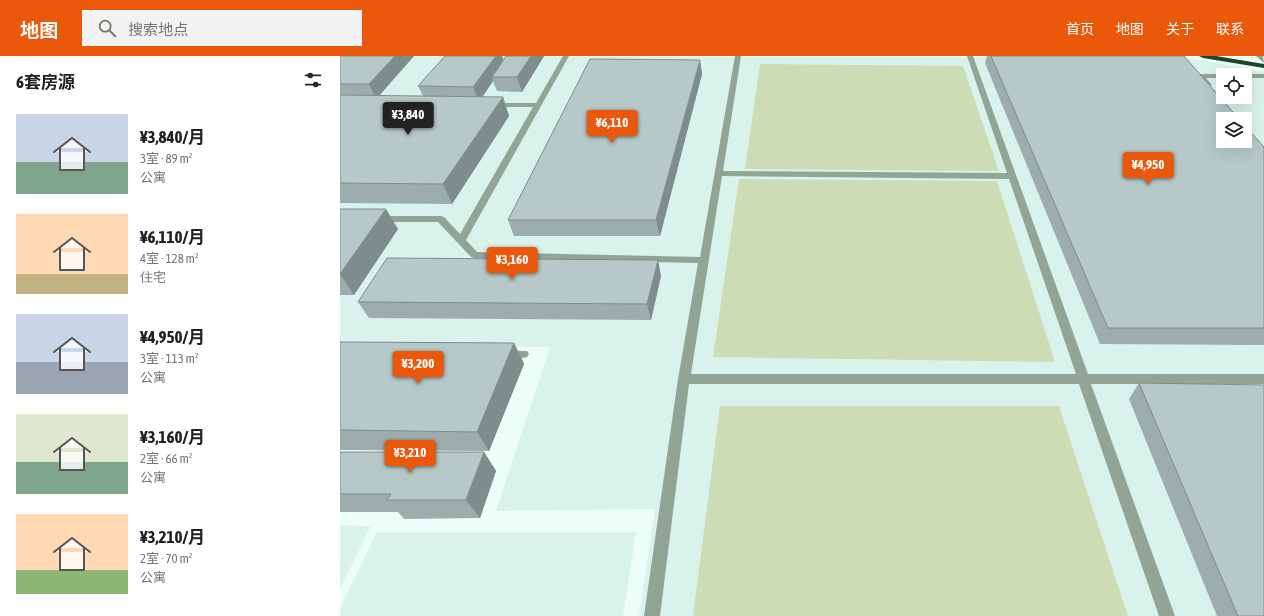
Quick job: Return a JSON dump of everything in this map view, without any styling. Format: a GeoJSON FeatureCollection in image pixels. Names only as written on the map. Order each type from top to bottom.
{"type":"FeatureCollection","features":[{"type":"Feature","properties":{"kind":"highway"},"geometry":{"type":"LineString","coordinates":[[1203,56],[1264,66]]}},
{"type":"Feature","properties":{"kind":"lane"},"geometry":{"type":"LineString","coordinates":[[461,241],[566,56]]}},
{"type":"Feature","properties":{"kind":"lane"},"geometry":{"type":"LineString","coordinates":[[652,616],[684,379],[738,56]]}},
{"type":"Feature","properties":{"kind":"lane"},"geometry":{"type":"LineString","coordinates":[[970,56],[1166,616]]}},
{"type":"Feature","properties":{"kind":"lane"},"geometry":{"type":"LineString","coordinates":[[1259,56],[1264,61]]}},
{"type":"Feature","properties":{"kind":"lane"},"geometry":{"type":"LineString","coordinates":[[1214,92],[1200,76],[1216,76]]}},
{"type":"Feature","properties":{"kind":"lane"},"geometry":{"type":"LineString","coordinates":[[1252,76],[1264,76]]}},
{"type":"Feature","properties":{"kind":"lane"},"geometry":{"type":"LineString","coordinates":[[483,105],[539,105]]}},
{"type":"Feature","properties":{"kind":"lane"},"geometry":{"type":"LineString","coordinates":[[718,173],[1011,176]]}},
{"type":"Feature","properties":{"kind":"lane"},"geometry":{"type":"LineString","coordinates":[[363,218],[441,219],[474,255],[704,260]]}},
{"type":"Feature","properties":{"kind":"lane"},"geometry":{"type":"LineString","coordinates":[[491,354],[523,354]]}},
{"type":"Feature","properties":{"kind":"lane"},"geometry":{"type":"LineString","coordinates":[[684,379],[1264,379]]}},
{"type":"Feature","properties":{"kind":"shaded area"},"geometry":{"type":"Polygon","coordinates":[[[340,56],[1164,57],[1200,60],[1243,68],[1216,68],[1216,104],[1252,104],[1252,70],[1264,72],[1264,616],[639,616],[655,509],[496,511],[550,347],[340,346],[340,56]]]}},
{"type":"Feature","properties":{"kind":"shaded area"},"geometry":{"type":"Polygon","coordinates":[[[340,525],[371,526],[340,589],[340,525]]]}},
{"type":"Feature","properties":{"kind":"shaded area"},"geometry":{"type":"Polygon","coordinates":[[[377,532],[636,532],[623,616],[340,616],[340,608],[377,532]]]}},
{"type":"Feature","properties":{"kind":"green space"},"geometry":{"type":"Polygon","coordinates":[[[760,64],[963,66],[999,171],[745,169],[760,64]]]}},
{"type":"Feature","properties":{"kind":"green space"},"geometry":{"type":"Polygon","coordinates":[[[739,179],[997,181],[1055,362],[713,357],[739,179]]]}},
{"type":"Feature","properties":{"kind":"green space"},"geometry":{"type":"Polygon","coordinates":[[[720,406],[1059,406],[1128,616],[693,616],[720,406]]]}},
{"type":"Feature","properties":{"kind":"building"},"geometry":{"type":"Polygon","coordinates":[[[340,56],[395,56],[369,84],[340,84],[340,56]]]}},
{"type":"Feature","properties":{"kind":"building"},"geometry":{"type":"Polygon","coordinates":[[[445,56],[496,56],[473,87],[418,86],[445,56]]]}},
{"type":"Feature","properties":{"kind":"building"},"geometry":{"type":"Polygon","coordinates":[[[506,56],[531,56],[517,77],[492,77],[506,56]]]}},
{"type":"Feature","properties":{"kind":"building"},"geometry":{"type":"Polygon","coordinates":[[[991,56],[1184,56],[1216,93],[1216,104],[1226,104],[1233,112],[1216,112],[1216,148],[1252,148],[1252,134],[1264,147],[1264,328],[1108,328],[991,56]]]}},
{"type":"Feature","properties":{"kind":"building"},"geometry":{"type":"Polygon","coordinates":[[[590,59],[700,60],[656,220],[508,220],[590,59]]]}},
{"type":"Feature","properties":{"kind":"building"},"geometry":{"type":"Polygon","coordinates":[[[340,95],[503,97],[443,184],[340,183],[340,95]]]}},
{"type":"Feature","properties":{"kind":"building"},"geometry":{"type":"Polygon","coordinates":[[[340,209],[386,209],[340,274],[340,209]]]}},
{"type":"Feature","properties":{"kind":"building"},"geometry":{"type":"Polygon","coordinates":[[[387,258],[658,260],[647,304],[358,302],[387,258]]]}},
{"type":"Feature","properties":{"kind":"building"},"geometry":{"type":"Polygon","coordinates":[[[340,342],[514,343],[477,432],[340,430],[340,342]]]}},
{"type":"Feature","properties":{"kind":"building"},"geometry":{"type":"Polygon","coordinates":[[[1139,383],[1264,385],[1264,616],[1238,616],[1139,383]]]}},
{"type":"Feature","properties":{"kind":"building"},"geometry":{"type":"Polygon","coordinates":[[[340,452],[484,452],[466,500],[387,500],[391,494],[340,494],[340,452]]]}}]}
